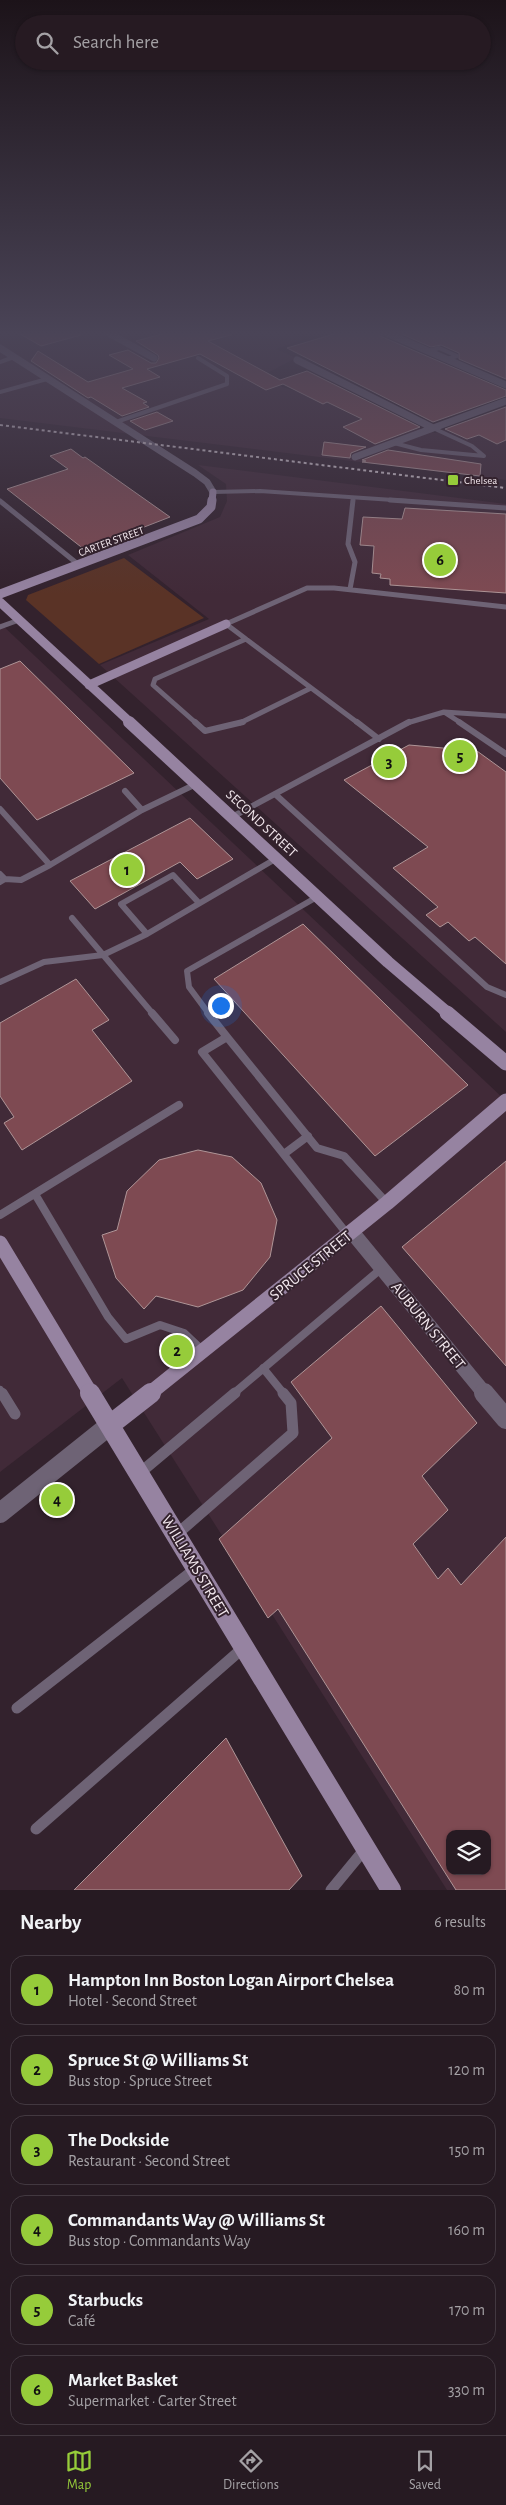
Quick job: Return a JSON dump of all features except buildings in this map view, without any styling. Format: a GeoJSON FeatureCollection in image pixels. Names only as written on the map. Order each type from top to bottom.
{"type":"FeatureCollection","features":[{"type":"Feature","properties":{"kind":"main road","name":"CARTER STREET"},"geometry":{"type":"LineString","coordinates":[[0,594],[199,518],[211,507],[213,492]]}},
{"type":"Feature","properties":{"kind":"main road","name":"SECOND STREET"},"geometry":{"type":"LineString","coordinates":[[0,602],[388,962],[506,1063]]}},
{"type":"Feature","properties":{"kind":"main road"},"geometry":{"type":"LineString","coordinates":[[89,685],[226,624]]}},
{"type":"Feature","properties":{"kind":"main road","name":"SPRUCE STREET"},"geometry":{"type":"LineString","coordinates":[[110,1425],[387,1204],[506,1102]]}},
{"type":"Feature","properties":{"kind":"main road","name":"WILLIAMS STREET"},"geometry":{"type":"LineString","coordinates":[[0,1243],[392,1890]]}},
{"type":"Feature","properties":{"kind":"street"},"geometry":{"type":"LineString","coordinates":[[112,419],[195,473],[207,482],[213,492]]}},
{"type":"Feature","properties":{"kind":"street"},"geometry":{"type":"LineString","coordinates":[[415,419],[433,428]]}},
{"type":"Feature","properties":{"kind":"street"},"geometry":{"type":"LineString","coordinates":[[355,457],[457,419]]}},
{"type":"Feature","properties":{"kind":"street","name":"AUBURN STREET"},"geometry":{"type":"LineString","coordinates":[[350,1233],[382,1268],[506,1419]]}},
{"type":"Feature","properties":{"kind":"street"},"geometry":{"type":"LineString","coordinates":[[0,1513],[110,1425]]}},
{"type":"Feature","properties":{"kind":"lane"},"geometry":{"type":"LineString","coordinates":[[116,422],[124,419]]}},
{"type":"Feature","properties":{"kind":"lane"},"geometry":{"type":"LineString","coordinates":[[394,443],[421,450],[484,456],[472,446],[433,428]]}},
{"type":"Feature","properties":{"kind":"lane"},"geometry":{"type":"LineString","coordinates":[[213,492],[260,492],[506,508]]}},
{"type":"Feature","properties":{"kind":"lane"},"geometry":{"type":"LineString","coordinates":[[350,589],[355,562],[348,544],[353,498]]}},
{"type":"Feature","properties":{"kind":"lane"},"geometry":{"type":"LineString","coordinates":[[0,501],[80,565]]}},
{"type":"Feature","properties":{"kind":"lane"},"geometry":{"type":"LineString","coordinates":[[379,738],[226,624],[307,588],[350,589],[506,607]]}},
{"type":"Feature","properties":{"kind":"lane"},"geometry":{"type":"LineString","coordinates":[[0,627],[19,620]]}},
{"type":"Feature","properties":{"kind":"lane"},"geometry":{"type":"LineString","coordinates":[[246,639],[154,679],[153,685],[206,731],[227,730],[250,721],[311,688]]}},
{"type":"Feature","properties":{"kind":"lane"},"geometry":{"type":"LineString","coordinates":[[444,712],[506,754]]}},
{"type":"Feature","properties":{"kind":"lane"},"geometry":{"type":"LineString","coordinates":[[232,817],[411,721],[444,712],[506,716]]}},
{"type":"Feature","properties":{"kind":"lane"},"geometry":{"type":"LineString","coordinates":[[2,878],[22,880],[142,810],[196,784]]}},
{"type":"Feature","properties":{"kind":"lane"},"geometry":{"type":"LineString","coordinates":[[125,791],[142,810]]}},
{"type":"Feature","properties":{"kind":"lane"},"geometry":{"type":"LineString","coordinates":[[275,794],[487,987],[506,995]]}},
{"type":"Feature","properties":{"kind":"lane"},"geometry":{"type":"LineString","coordinates":[[0,809],[50,865]]}},
{"type":"Feature","properties":{"kind":"lane"},"geometry":{"type":"LineString","coordinates":[[0,982],[44,962],[103,955],[147,934],[277,858]]}},
{"type":"Feature","properties":{"kind":"lane"},"geometry":{"type":"LineString","coordinates":[[147,934],[121,904],[173,875],[199,903]]}},
{"type":"Feature","properties":{"kind":"lane"},"geometry":{"type":"LineString","coordinates":[[318,897],[187,972],[189,987],[317,1148],[344,1156],[387,1204]]}},
{"type":"Feature","properties":{"kind":"lane"},"geometry":{"type":"LineString","coordinates":[[72,918],[175,1040]]}},
{"type":"Feature","properties":{"kind":"lane"},"geometry":{"type":"LineString","coordinates":[[227,1037],[202,1052],[350,1233]]}},
{"type":"Feature","properties":{"kind":"lane"},"geometry":{"type":"LineString","coordinates":[[0,1215],[179,1105]]}},
{"type":"Feature","properties":{"kind":"lane"},"geometry":{"type":"LineString","coordinates":[[284,1154],[308,1136]]}},
{"type":"Feature","properties":{"kind":"lane"},"geometry":{"type":"LineString","coordinates":[[35,1194],[108,1317],[126,1339],[160,1325],[184,1333],[203,1351]]}},
{"type":"Feature","properties":{"kind":"lane"},"geometry":{"type":"LineString","coordinates":[[140,1472],[382,1268]]}},
{"type":"Feature","properties":{"kind":"lane"},"geometry":{"type":"LineString","coordinates":[[177,1534],[293,1433],[291,1403],[263,1368]]}},
{"type":"Feature","properties":{"kind":"lane"},"geometry":{"type":"LineString","coordinates":[[0,1390],[15,1414]]}},
{"type":"Feature","properties":{"kind":"lane"},"geometry":{"type":"LineString","coordinates":[[17,1708],[198,1567]]}},
{"type":"Feature","properties":{"kind":"lane"},"geometry":{"type":"LineString","coordinates":[[36,1830],[245,1646]]}},
{"type":"Feature","properties":{"kind":"lane"},"geometry":{"type":"LineString","coordinates":[[331,1890],[366,1847]]}},
{"type":"Feature","properties":{"kind":"shaded area"},"geometry":{"type":"Polygon","coordinates":[[[10,419],[389,419],[435,433],[471,419],[506,419],[506,480],[10,419]]]}},
{"type":"Feature","properties":{"kind":"shaded area"},"geometry":{"type":"Polygon","coordinates":[[[198,465],[506,504],[506,1032],[100,665],[209,619],[128,555],[220,517],[227,501],[226,484],[198,465]]]}},
{"type":"Feature","properties":{"kind":"shaded area"},"geometry":{"type":"Polygon","coordinates":[[[124,558],[204,618],[99,664],[26,600],[28,595],[124,558]]]}},
{"type":"Feature","properties":{"kind":"shaded area"},"geometry":{"type":"Polygon","coordinates":[[[0,623],[506,1101],[506,1890],[447,1890],[122,1378],[0,1472],[0,623]]]}},
{"type":"Feature","properties":{"kind":"railway"},"geometry":{"type":"LineString","coordinates":[[0,425],[506,488]]}},
{"type":"Feature","properties":{"kind":"place","name":"Chelsea"},"geometry":{"type":"Point","coordinates":[453,480]}},
{"type":"Feature","properties":{"kind":"place","name":"Market Basket"},"geometry":{"type":"Point","coordinates":[440,560]}},
{"type":"Feature","properties":{"kind":"place","name":"Starbucks"},"geometry":{"type":"Point","coordinates":[460,756]}},
{"type":"Feature","properties":{"kind":"place","name":"The Dockside"},"geometry":{"type":"Point","coordinates":[389,762]}},
{"type":"Feature","properties":{"kind":"place","name":"Hampton Inn Boston Logan Airport Chelsea"},"geometry":{"type":"Point","coordinates":[127,870]}},
{"type":"Feature","properties":{"kind":"place","name":"Spruce St @ Williams St"},"geometry":{"type":"Point","coordinates":[177,1351]}},
{"type":"Feature","properties":{"kind":"place","name":"Commandants Way @ Williams St"},"geometry":{"type":"Point","coordinates":[57,1500]}}]}
